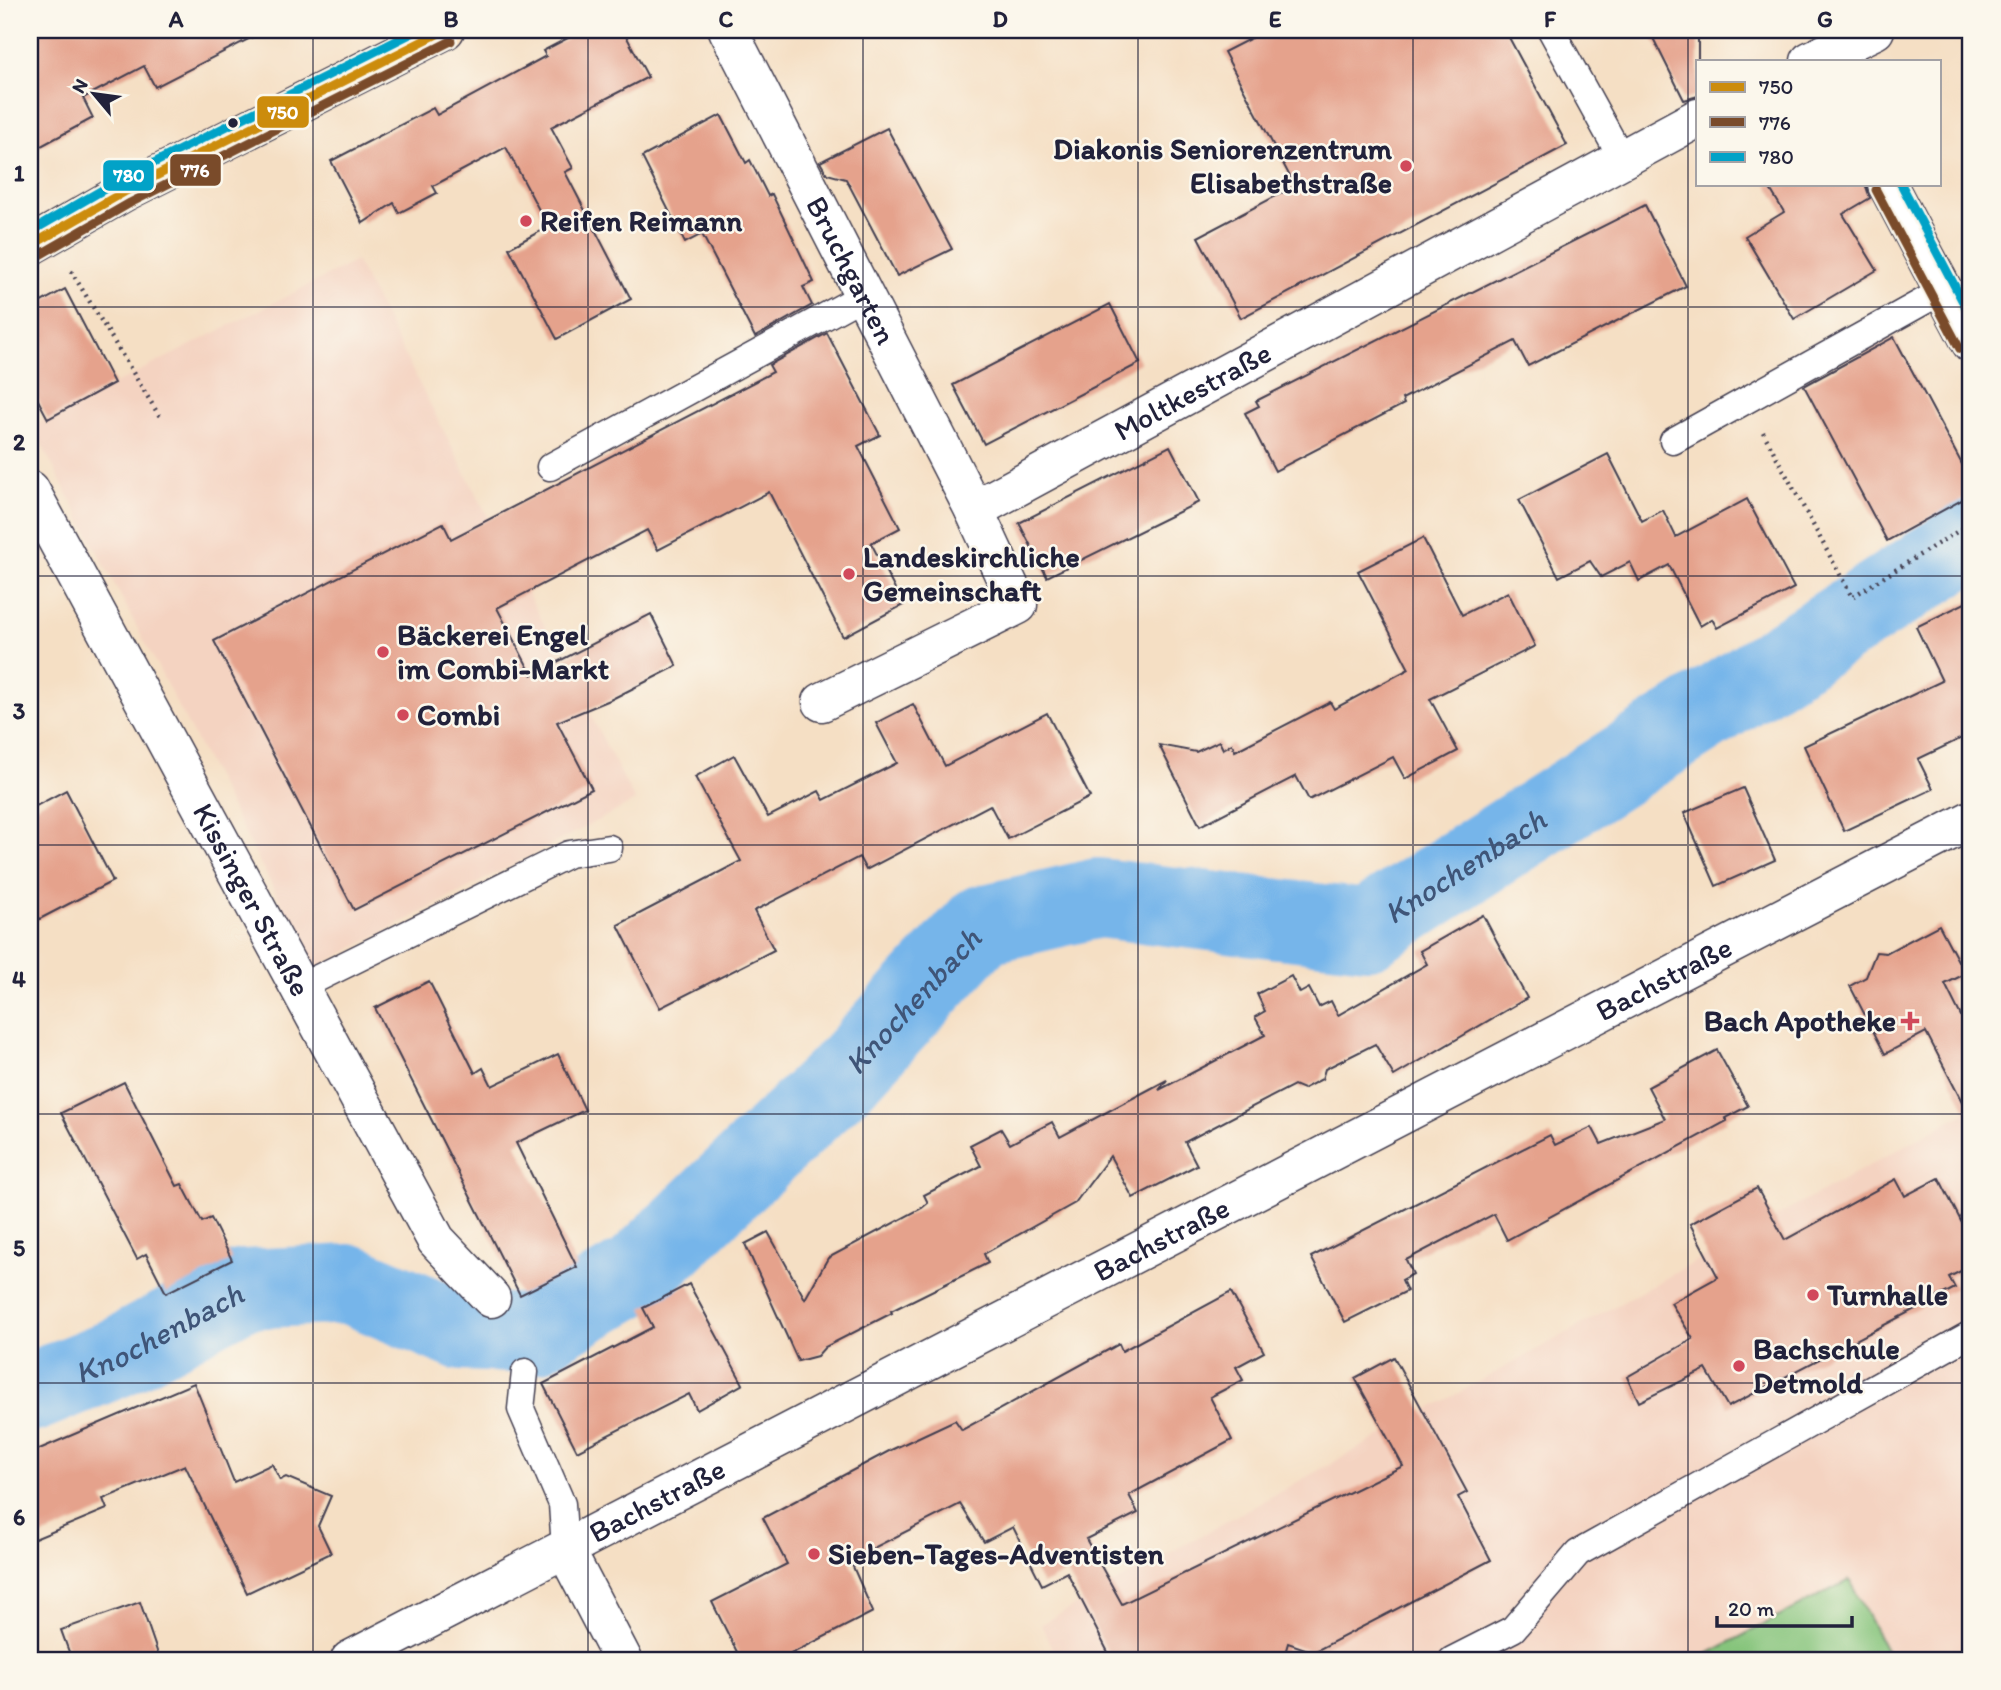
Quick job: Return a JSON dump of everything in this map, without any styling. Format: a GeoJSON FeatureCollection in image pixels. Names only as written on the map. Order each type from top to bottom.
{"type":"FeatureCollection","features":[{"type":"Feature","properties":{"kind":"street"},"geometry":{"type":"LineString","coordinates":[[40,241],[124,192],[444,30]]}},
{"type":"Feature","properties":{"kind":"street","name":"Bruchgarten"},"geometry":{"type":"LineString","coordinates":[[728,30],[866,294],[974,510]]}},
{"type":"Feature","properties":{"kind":"street"},"geometry":{"type":"LineString","coordinates":[[1814,52],[1875,30]]}},
{"type":"Feature","properties":{"kind":"street","name":"Moltkestraße"},"geometry":{"type":"LineString","coordinates":[[974,510],[1696,119]]}},
{"type":"Feature","properties":{"kind":"street"},"geometry":{"type":"LineString","coordinates":[[1888,186],[1971,343]]}},
{"type":"Feature","properties":{"kind":"street","name":"Kissinger Straße"},"geometry":{"type":"LineString","coordinates":[[30,490],[436,1240],[491,1298]]}},
{"type":"Feature","properties":{"kind":"street"},"geometry":{"type":"LineString","coordinates":[[822,702],[1018,605],[974,510]]}},
{"type":"Feature","properties":{"kind":"street","name":"Bachstraße"},"geometry":{"type":"LineString","coordinates":[[350,1660],[1971,820]]}},
{"type":"Feature","properties":{"kind":"street"},"geometry":{"type":"LineString","coordinates":[[565,1549],[623,1660]]}},
{"type":"Feature","properties":{"kind":"lane"},"geometry":{"type":"LineString","coordinates":[[1551,30],[1621,158]]}},
{"type":"Feature","properties":{"kind":"lane"},"geometry":{"type":"LineString","coordinates":[[1673,440],[1944,290]]}},
{"type":"Feature","properties":{"kind":"lane"},"geometry":{"type":"LineString","coordinates":[[550,467],[866,294]]}},
{"type":"Feature","properties":{"kind":"lane"},"geometry":{"type":"LineString","coordinates":[[298,988],[569,853],[609,848]]}},
{"type":"Feature","properties":{"kind":"lane"},"geometry":{"type":"LineString","coordinates":[[1452,1660],[1513,1629],[1578,1553],[1971,1334]]}},
{"type":"Feature","properties":{"kind":"lane"},"geometry":{"type":"LineString","coordinates":[[525,1372],[522,1409],[562,1504],[565,1549]]}},
{"type":"Feature","properties":{"kind":"path"},"geometry":{"type":"LineString","coordinates":[[40,241],[160,417]]}},
{"type":"Feature","properties":{"kind":"path"},"geometry":{"type":"LineString","coordinates":[[1746,400],[1852,597],[1971,523]]}},
{"type":"Feature","properties":{"kind":"shaded area"},"geometry":{"type":"Polygon","coordinates":[[[356,261],[635,801],[315,968],[32,426],[356,261]]]}},
{"type":"Feature","properties":{"kind":"shaded area","name":"Bachschule Detmold"},"geometry":{"type":"Polygon","coordinates":[[[1971,1109],[1971,1660],[1057,1660],[1041,1624],[1971,1109]]]}},
{"type":"Feature","properties":{"kind":"green space"},"geometry":{"type":"Polygon","coordinates":[[[1849,1580],[1891,1660],[1696,1660],[1849,1580]]]}},
{"type":"Feature","properties":{"kind":"building"},"geometry":{"type":"Polygon","coordinates":[[[30,30],[266,30],[155,87],[144,66],[83,98],[93,118],[30,152],[30,30]]]}},
{"type":"Feature","properties":{"kind":"building"},"geometry":{"type":"Polygon","coordinates":[[[583,30],[623,30],[648,77],[551,127],[573,168],[565,172],[631,299],[557,339],[509,248],[548,227],[506,147],[433,186],[437,193],[399,213],[394,203],[363,223],[331,161],[433,108],[437,115],[546,56],[543,51],[583,30]]]}},
{"type":"Feature","properties":{"kind":"building","name":"Diakonis Seniorenzentrum Elisabethstraße"},"geometry":{"type":"Polygon","coordinates":[[[1267,30],[1505,30],[1567,145],[1241,318],[1198,237],[1295,186],[1224,52],[1267,30]]]}},
{"type":"Feature","properties":{"kind":"building"},"geometry":{"type":"Polygon","coordinates":[[[1649,30],[1698,30],[1696,97],[1684,100],[1649,30]]]}},
{"type":"Feature","properties":{"kind":"building"},"geometry":{"type":"Polygon","coordinates":[[[721,115],[746,163],[750,160],[768,196],[772,194],[814,282],[803,287],[812,305],[755,337],[702,234],[685,243],[642,157],[721,115]]]}},
{"type":"Feature","properties":{"kind":"building"},"geometry":{"type":"Polygon","coordinates":[[[887,128],[952,249],[897,276],[846,179],[827,174],[820,162],[887,128]]]}},
{"type":"Feature","properties":{"kind":"building"},"geometry":{"type":"Polygon","coordinates":[[[1768,186],[1866,186],[1870,198],[1843,214],[1877,270],[1794,319],[1745,236],[1784,212],[1768,186]]]}},
{"type":"Feature","properties":{"kind":"building"},"geometry":{"type":"Polygon","coordinates":[[[1645,205],[1686,286],[1528,366],[1515,341],[1402,399],[1404,404],[1275,471],[1245,413],[1259,406],[1256,401],[1645,205]]]}},
{"type":"Feature","properties":{"kind":"building"},"geometry":{"type":"Polygon","coordinates":[[[65,289],[114,383],[48,419],[30,385],[30,308],[65,289]]]}},
{"type":"Feature","properties":{"kind":"building"},"geometry":{"type":"Polygon","coordinates":[[[1110,304],[1140,363],[984,444],[953,385],[1110,304]]]}},
{"type":"Feature","properties":{"kind":"building"},"geometry":{"type":"Polygon","coordinates":[[[827,333],[880,435],[858,446],[900,528],[871,543],[903,605],[843,637],[769,492],[658,550],[647,530],[497,608],[532,675],[651,614],[677,666],[610,700],[557,722],[592,789],[354,910],[214,641],[443,523],[451,539],[773,372],[769,365],[827,333]]]}},
{"type":"Feature","properties":{"kind":"building"},"geometry":{"type":"Polygon","coordinates":[[[1894,337],[1971,481],[1971,495],[1887,541],[1804,386],[1894,337]]]}},
{"type":"Feature","properties":{"kind":"building"},"geometry":{"type":"Polygon","coordinates":[[[1170,446],[1199,502],[1047,577],[1019,523],[1170,446]]]}},
{"type":"Feature","properties":{"kind":"building"},"geometry":{"type":"Polygon","coordinates":[[[1608,454],[1642,521],[1663,510],[1676,537],[1747,499],[1794,588],[1717,628],[1712,619],[1700,626],[1669,565],[1639,581],[1630,562],[1601,577],[1590,561],[1559,577],[1519,500],[1608,454]]]}},
{"type":"Feature","properties":{"kind":"building"},"geometry":{"type":"Polygon","coordinates":[[[1423,538],[1462,615],[1508,592],[1535,646],[1430,699],[1458,751],[1405,779],[1393,757],[1309,800],[1296,776],[1200,826],[1159,745],[1196,752],[1219,741],[1223,749],[1232,744],[1235,751],[1330,702],[1334,709],[1409,669],[1358,571],[1423,538]]]}},
{"type":"Feature","properties":{"kind":"building"},"geometry":{"type":"Polygon","coordinates":[[[1971,600],[1971,742],[1968,735],[1918,759],[1933,789],[1844,831],[1804,746],[1942,681],[1916,627],[1971,600]]]}},
{"type":"Feature","properties":{"kind":"building"},"geometry":{"type":"Polygon","coordinates":[[[913,704],[945,766],[1047,713],[1090,797],[1008,839],[990,805],[866,870],[859,857],[754,911],[774,950],[660,1008],[618,925],[741,861],[695,777],[734,755],[768,817],[819,791],[824,800],[897,763],[876,723],[913,704]]]}},
{"type":"Feature","properties":{"kind":"building"},"geometry":{"type":"Polygon","coordinates":[[[1743,788],[1775,860],[1716,886],[1684,813],[1743,788]]]}},
{"type":"Feature","properties":{"kind":"building"},"geometry":{"type":"Polygon","coordinates":[[[66,790],[113,881],[30,924],[30,809],[66,790]]]}},
{"type":"Feature","properties":{"kind":"building"},"geometry":{"type":"Polygon","coordinates":[[[1483,915],[1527,998],[1394,1076],[1375,1044],[1325,1069],[1322,1079],[1303,1089],[1294,1085],[1185,1142],[1197,1165],[1133,1198],[1110,1156],[1075,1203],[984,1254],[988,1263],[891,1311],[892,1313],[825,1347],[817,1356],[798,1361],[745,1244],[768,1232],[805,1299],[828,1258],[922,1208],[928,1203],[924,1195],[981,1166],[970,1145],[1001,1129],[1010,1144],[1052,1122],[1060,1137],[1167,1080],[1159,1090],[1265,1035],[1255,1017],[1265,1011],[1257,994],[1291,976],[1300,993],[1309,988],[1319,1007],[1331,1001],[1338,1015],[1427,964],[1420,951],[1483,915]]]}},
{"type":"Feature","properties":{"kind":"building"},"geometry":{"type":"Polygon","coordinates":[[[1939,925],[1965,974],[1945,984],[1971,1036],[1971,1119],[1926,1032],[1885,1054],[1850,986],[1866,977],[1876,952],[1886,953],[1939,925]]]}},
{"type":"Feature","properties":{"kind":"building"},"geometry":{"type":"Polygon","coordinates":[[[429,981],[475,1073],[483,1068],[492,1086],[558,1054],[585,1110],[516,1143],[577,1267],[520,1295],[375,1008],[429,981]]]}},
{"type":"Feature","properties":{"kind":"building"},"geometry":{"type":"Polygon","coordinates":[[[1717,1050],[1748,1106],[1725,1118],[1727,1121],[1507,1240],[1494,1214],[1406,1260],[1413,1274],[1402,1280],[1407,1291],[1345,1322],[1311,1257],[1550,1135],[1555,1145],[1592,1127],[1601,1144],[1665,1119],[1648,1087],[1717,1050]]]}},
{"type":"Feature","properties":{"kind":"building"},"geometry":{"type":"Polygon","coordinates":[[[124,1082],[177,1186],[182,1184],[202,1222],[211,1218],[232,1260],[166,1293],[146,1254],[137,1259],[61,1113],[124,1082]]]}},
{"type":"Feature","properties":{"kind":"building","name":"Turnhalle"},"geometry":{"type":"Polygon","coordinates":[[[1939,1178],[1971,1241],[1971,1266],[1949,1277],[1955,1288],[1728,1407],[1706,1369],[1639,1402],[1627,1377],[1693,1339],[1671,1303],[1718,1277],[1690,1224],[1757,1188],[1785,1240],[1896,1179],[1905,1196],[1939,1178]]]}},
{"type":"Feature","properties":{"kind":"building"},"geometry":{"type":"Polygon","coordinates":[[[689,1284],[743,1384],[697,1410],[689,1394],[577,1451],[543,1384],[653,1327],[643,1308],[689,1284]]]}},
{"type":"Feature","properties":{"kind":"building"},"geometry":{"type":"Polygon","coordinates":[[[1231,1292],[1264,1352],[1236,1367],[1243,1380],[1210,1397],[1232,1440],[1129,1495],[1138,1513],[1086,1539],[1122,1604],[1403,1466],[1355,1378],[1394,1357],[1467,1492],[1458,1497],[1491,1560],[1314,1652],[1288,1643],[1283,1660],[1112,1660],[1067,1572],[1042,1585],[1013,1527],[984,1542],[960,1504],[850,1560],[873,1612],[779,1660],[741,1660],[712,1602],[787,1564],[763,1518],[891,1450],[955,1420],[962,1430],[1119,1344],[1122,1351],[1231,1292]]]}},
{"type":"Feature","properties":{"kind":"building"},"geometry":{"type":"Polygon","coordinates":[[[194,1383],[234,1482],[272,1464],[280,1480],[286,1477],[331,1496],[318,1526],[331,1553],[247,1593],[185,1465],[103,1499],[107,1509],[30,1541],[30,1453],[194,1383]]]}},
{"type":"Feature","properties":{"kind":"building"},"geometry":{"type":"Polygon","coordinates":[[[140,1602],[160,1660],[72,1660],[61,1630],[140,1602]]]}},
{"type":"Feature","properties":{"kind":"waterway","name":"Knochenbach"},"geometry":{"type":"LineString","coordinates":[[30,1393],[116,1358],[244,1289],[350,1284],[462,1331],[533,1334],[636,1274],[851,1068],[982,925],[1098,898],[1367,929],[1971,540]]}},
{"type":"Feature","properties":{"kind":"transit line","name":"780"},"geometry":{"type":"LineString","coordinates":[[30,232],[118,181],[418,30]]}},
{"type":"Feature","properties":{"kind":"transit line","name":"750"},"geometry":{"type":"LineString","coordinates":[[30,246],[124,192],[445,30]]}},
{"type":"Feature","properties":{"kind":"transit line","name":"776"},"geometry":{"type":"LineString","coordinates":[[36,257],[130,203],[451,41]]}},
{"type":"Feature","properties":{"kind":"transit line","name":"780"},"geometry":{"type":"LineString","coordinates":[[1902,186],[1971,317]]}},
{"type":"Feature","properties":{"kind":"transit line","name":"776"},"geometry":{"type":"LineString","coordinates":[[1876,190],[1960,349]]}},
{"type":"Feature","properties":{"kind":"place","name":"Diakonis Seniorenzentrum Elisabethstraße"},"geometry":{"type":"Point","coordinates":[1406,166]}},
{"type":"Feature","properties":{"kind":"place","name":"Reifen Reimann"},"geometry":{"type":"Point","coordinates":[526,221]}},
{"type":"Feature","properties":{"kind":"place","name":"Landeskirchliche Gemeinschaft"},"geometry":{"type":"Point","coordinates":[849,574]}},
{"type":"Feature","properties":{"kind":"place","name":"Bäckerei Engel im Combi-Markt"},"geometry":{"type":"Point","coordinates":[383,652]}},
{"type":"Feature","properties":{"kind":"place","name":"Combi"},"geometry":{"type":"Point","coordinates":[403,715]}},
{"type":"Feature","properties":{"kind":"place","name":"Bach Apotheke"},"geometry":{"type":"Point","coordinates":[1910,1021]}},
{"type":"Feature","properties":{"kind":"place","name":"Turnhalle"},"geometry":{"type":"Point","coordinates":[1813,1295]}},
{"type":"Feature","properties":{"kind":"place","name":"Bachschule Detmold"},"geometry":{"type":"Point","coordinates":[1739,1366]}},
{"type":"Feature","properties":{"kind":"place","name":"Sieben-Tages-Adventisten"},"geometry":{"type":"Point","coordinates":[814,1554]}}]}
